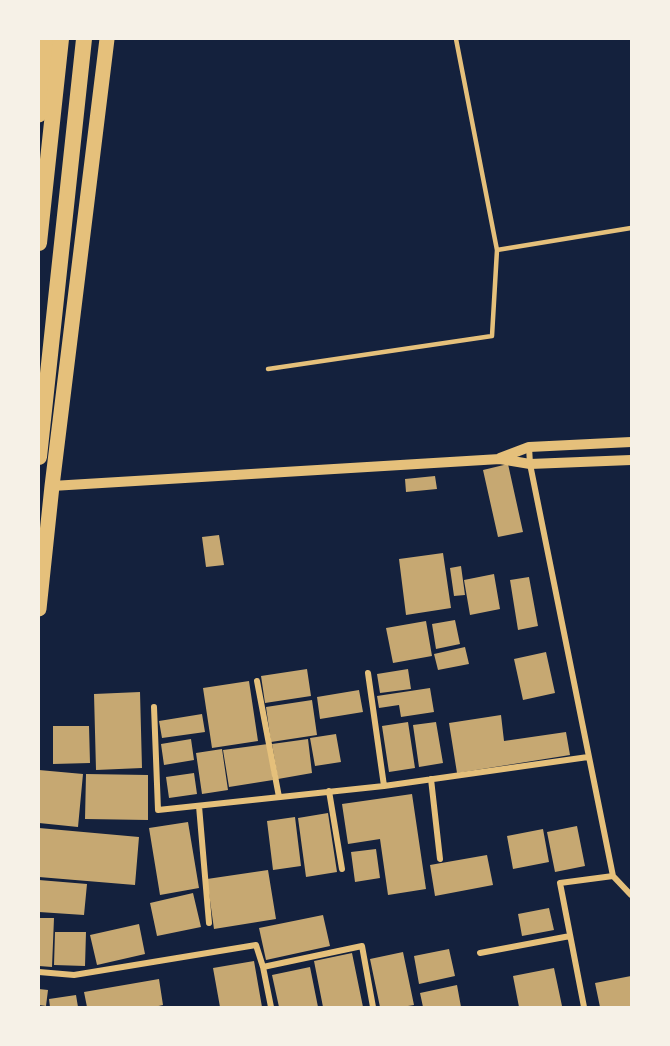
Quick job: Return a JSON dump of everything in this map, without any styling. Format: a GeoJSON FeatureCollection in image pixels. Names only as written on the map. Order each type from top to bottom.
{"type":"FeatureCollection","features":[{"type":"Feature","properties":{"kind":"highway"},"geometry":{"type":"LineString","coordinates":[[39,243],[61,39]]}},
{"type":"Feature","properties":{"kind":"highway"},"geometry":{"type":"LineString","coordinates":[[39,457],[84,39]]}},
{"type":"Feature","properties":{"kind":"main road"},"geometry":{"type":"LineString","coordinates":[[39,115],[47,39]]}},
{"type":"Feature","properties":{"kind":"main road"},"geometry":{"type":"LineString","coordinates":[[39,609],[51,486],[106,39]]}},
{"type":"Feature","properties":{"kind":"main road"},"geometry":{"type":"LineString","coordinates":[[39,335],[69,339]]}},
{"type":"Feature","properties":{"kind":"street"},"geometry":{"type":"LineString","coordinates":[[500,459],[529,447],[631,442]]}},
{"type":"Feature","properties":{"kind":"street"},"geometry":{"type":"LineString","coordinates":[[529,447],[530,464],[613,876],[631,895]]}},
{"type":"Feature","properties":{"kind":"street"},"geometry":{"type":"LineString","coordinates":[[51,486],[500,459],[530,464],[631,460]]}},
{"type":"Feature","properties":{"kind":"street"},"geometry":{"type":"LineString","coordinates":[[368,674],[384,786]]}},
{"type":"Feature","properties":{"kind":"street"},"geometry":{"type":"LineString","coordinates":[[257,681],[279,797]]}},
{"type":"Feature","properties":{"kind":"street"},"geometry":{"type":"LineString","coordinates":[[154,706],[158,810],[384,786],[588,757]]}},
{"type":"Feature","properties":{"kind":"street"},"geometry":{"type":"LineString","coordinates":[[430,779],[440,860]]}},
{"type":"Feature","properties":{"kind":"street"},"geometry":{"type":"LineString","coordinates":[[329,791],[342,869]]}},
{"type":"Feature","properties":{"kind":"street"},"geometry":{"type":"LineString","coordinates":[[199,806],[209,923]]}},
{"type":"Feature","properties":{"kind":"street"},"geometry":{"type":"LineString","coordinates":[[584,1007],[560,883],[613,876]]}},
{"type":"Feature","properties":{"kind":"street"},"geometry":{"type":"LineString","coordinates":[[480,953],[570,936]]}},
{"type":"Feature","properties":{"kind":"street"},"geometry":{"type":"LineString","coordinates":[[39,972],[74,975],[256,945],[271,1007]]}},
{"type":"Feature","properties":{"kind":"street"},"geometry":{"type":"LineString","coordinates":[[263,967],[362,946],[373,1007]]}},
{"type":"Feature","properties":{"kind":"lane"},"geometry":{"type":"LineString","coordinates":[[268,369],[492,336],[497,250],[456,39]]}},
{"type":"Feature","properties":{"kind":"lane"},"geometry":{"type":"LineString","coordinates":[[497,250],[631,228]]}},
{"type":"Feature","properties":{"kind":"building"},"geometry":{"type":"Polygon","coordinates":[[[508,464],[523,532],[498,537],[483,470],[508,464]]]}},
{"type":"Feature","properties":{"kind":"building"},"geometry":{"type":"Polygon","coordinates":[[[435,476],[437,489],[406,492],[405,479],[435,476]]]}},
{"type":"Feature","properties":{"kind":"building"},"geometry":{"type":"Polygon","coordinates":[[[219,535],[224,565],[206,567],[202,537],[219,535]]]}},
{"type":"Feature","properties":{"kind":"building"},"geometry":{"type":"Polygon","coordinates":[[[443,553],[451,608],[406,615],[399,559],[443,553]]]}},
{"type":"Feature","properties":{"kind":"building"},"geometry":{"type":"Polygon","coordinates":[[[461,566],[465,595],[454,596],[450,568],[461,566]]]}},
{"type":"Feature","properties":{"kind":"building"},"geometry":{"type":"Polygon","coordinates":[[[494,574],[500,609],[470,615],[464,580],[494,574]]]}},
{"type":"Feature","properties":{"kind":"building"},"geometry":{"type":"Polygon","coordinates":[[[529,577],[538,626],[518,630],[510,580],[529,577]]]}},
{"type":"Feature","properties":{"kind":"building"},"geometry":{"type":"Polygon","coordinates":[[[455,620],[460,644],[436,649],[432,624],[455,620]]]}},
{"type":"Feature","properties":{"kind":"building"},"geometry":{"type":"Polygon","coordinates":[[[426,621],[432,656],[393,663],[386,628],[426,621]]]}},
{"type":"Feature","properties":{"kind":"building"},"geometry":{"type":"Polygon","coordinates":[[[465,647],[469,664],[438,670],[434,654],[465,647]]]}},
{"type":"Feature","properties":{"kind":"building"},"geometry":{"type":"Polygon","coordinates":[[[546,652],[555,693],[523,700],[514,659],[546,652]]]}},
{"type":"Feature","properties":{"kind":"building"},"geometry":{"type":"Polygon","coordinates":[[[307,669],[311,696],[265,703],[261,676],[307,669]]]}},
{"type":"Feature","properties":{"kind":"building"},"geometry":{"type":"Polygon","coordinates":[[[408,669],[411,689],[380,693],[377,674],[408,669]]]}},
{"type":"Feature","properties":{"kind":"building"},"geometry":{"type":"Polygon","coordinates":[[[249,681],[258,741],[212,748],[203,688],[249,681]]]}},
{"type":"Feature","properties":{"kind":"building"},"geometry":{"type":"Polygon","coordinates":[[[430,688],[434,712],[401,717],[399,705],[379,708],[377,696],[430,688]]]}},
{"type":"Feature","properties":{"kind":"building"},"geometry":{"type":"Polygon","coordinates":[[[359,690],[363,712],[320,719],[317,697],[359,690]]]}},
{"type":"Feature","properties":{"kind":"building"},"geometry":{"type":"Polygon","coordinates":[[[140,692],[142,768],[96,770],[94,694],[140,692]]]}},
{"type":"Feature","properties":{"kind":"building"},"geometry":{"type":"Polygon","coordinates":[[[312,700],[317,735],[271,742],[266,707],[312,700]]]}},
{"type":"Feature","properties":{"kind":"building"},"geometry":{"type":"Polygon","coordinates":[[[202,714],[205,732],[162,738],[159,721],[202,714]]]}},
{"type":"Feature","properties":{"kind":"building"},"geometry":{"type":"Polygon","coordinates":[[[501,715],[504,741],[566,732],[570,755],[457,773],[449,723],[501,715]]]}},
{"type":"Feature","properties":{"kind":"building"},"geometry":{"type":"Polygon","coordinates":[[[408,722],[415,768],[389,772],[382,726],[408,722]]]}},
{"type":"Feature","properties":{"kind":"building"},"geometry":{"type":"Polygon","coordinates":[[[436,722],[443,763],[419,767],[413,725],[436,722]]]}},
{"type":"Feature","properties":{"kind":"building"},"geometry":{"type":"Polygon","coordinates":[[[53,726],[89,726],[90,763],[53,764],[53,726]]]}},
{"type":"Feature","properties":{"kind":"building"},"geometry":{"type":"Polygon","coordinates":[[[336,734],[341,762],[315,766],[310,738],[336,734]]]}},
{"type":"Feature","properties":{"kind":"building"},"geometry":{"type":"Polygon","coordinates":[[[191,739],[194,760],[164,765],[161,744],[191,739]]]}},
{"type":"Feature","properties":{"kind":"building"},"geometry":{"type":"Polygon","coordinates":[[[308,739],[312,773],[278,779],[272,744],[308,739]]]}},
{"type":"Feature","properties":{"kind":"building"},"geometry":{"type":"Polygon","coordinates":[[[268,744],[273,780],[229,787],[223,750],[268,744]]]}},
{"type":"Feature","properties":{"kind":"building"},"geometry":{"type":"Polygon","coordinates":[[[222,749],[228,790],[202,794],[196,753],[222,749]]]}},
{"type":"Feature","properties":{"kind":"building"},"geometry":{"type":"Polygon","coordinates":[[[39,770],[83,774],[78,827],[39,823],[39,770]]]}},
{"type":"Feature","properties":{"kind":"building"},"geometry":{"type":"Polygon","coordinates":[[[194,773],[197,794],[169,798],[166,777],[194,773]]]}},
{"type":"Feature","properties":{"kind":"building"},"geometry":{"type":"Polygon","coordinates":[[[86,774],[148,775],[148,820],[85,819],[86,774]]]}},
{"type":"Feature","properties":{"kind":"building"},"geometry":{"type":"Polygon","coordinates":[[[412,794],[426,889],[388,895],[380,839],[348,844],[342,804],[412,794]]]}},
{"type":"Feature","properties":{"kind":"building"},"geometry":{"type":"Polygon","coordinates":[[[328,813],[337,872],[306,877],[298,818],[328,813]]]}},
{"type":"Feature","properties":{"kind":"building"},"geometry":{"type":"Polygon","coordinates":[[[295,817],[301,866],[273,870],[267,821],[295,817]]]}},
{"type":"Feature","properties":{"kind":"building"},"geometry":{"type":"Polygon","coordinates":[[[188,822],[199,888],[160,895],[149,828],[188,822]]]}},
{"type":"Feature","properties":{"kind":"building"},"geometry":{"type":"Polygon","coordinates":[[[577,826],[585,866],[555,872],[547,832],[577,826]]]}},
{"type":"Feature","properties":{"kind":"building"},"geometry":{"type":"Polygon","coordinates":[[[39,828],[139,837],[135,885],[39,877],[39,828]]]}},
{"type":"Feature","properties":{"kind":"building"},"geometry":{"type":"Polygon","coordinates":[[[543,829],[549,862],[513,869],[507,836],[543,829]]]}},
{"type":"Feature","properties":{"kind":"building"},"geometry":{"type":"Polygon","coordinates":[[[376,849],[380,878],[355,882],[351,852],[376,849]]]}},
{"type":"Feature","properties":{"kind":"building"},"geometry":{"type":"Polygon","coordinates":[[[487,855],[493,885],[435,896],[430,865],[487,855]]]}},
{"type":"Feature","properties":{"kind":"building"},"geometry":{"type":"Polygon","coordinates":[[[268,870],[276,919],[214,929],[207,879],[268,870]]]}},
{"type":"Feature","properties":{"kind":"building"},"geometry":{"type":"Polygon","coordinates":[[[39,880],[87,884],[84,915],[39,912],[39,880]]]}},
{"type":"Feature","properties":{"kind":"building"},"geometry":{"type":"Polygon","coordinates":[[[193,893],[201,927],[157,936],[150,903],[193,893]]]}},
{"type":"Feature","properties":{"kind":"building"},"geometry":{"type":"Polygon","coordinates":[[[549,908],[554,930],[522,936],[518,914],[549,908]]]}},
{"type":"Feature","properties":{"kind":"building"},"geometry":{"type":"Polygon","coordinates":[[[323,915],[330,946],[266,960],[259,928],[323,915]]]}},
{"type":"Feature","properties":{"kind":"building"},"geometry":{"type":"Polygon","coordinates":[[[39,918],[54,918],[52,967],[39,966],[39,918]]]}},
{"type":"Feature","properties":{"kind":"building"},"geometry":{"type":"Polygon","coordinates":[[[139,924],[145,954],[97,965],[90,935],[139,924]]]}},
{"type":"Feature","properties":{"kind":"building"},"geometry":{"type":"Polygon","coordinates":[[[55,932],[86,932],[85,966],[54,965],[55,932]]]}},
{"type":"Feature","properties":{"kind":"building"},"geometry":{"type":"Polygon","coordinates":[[[449,949],[455,976],[419,984],[414,956],[449,949]]]}},
{"type":"Feature","properties":{"kind":"building"},"geometry":{"type":"Polygon","coordinates":[[[403,952],[414,1005],[380,1007],[370,959],[403,952]]]}},
{"type":"Feature","properties":{"kind":"building"},"geometry":{"type":"Polygon","coordinates":[[[352,953],[363,1007],[323,1007],[314,961],[352,953]]]}},
{"type":"Feature","properties":{"kind":"building"},"geometry":{"type":"Polygon","coordinates":[[[254,961],[262,1007],[220,1007],[213,968],[254,961]]]}},
{"type":"Feature","properties":{"kind":"building"},"geometry":{"type":"Polygon","coordinates":[[[310,967],[318,1007],[279,1007],[272,975],[310,967]]]}},
{"type":"Feature","properties":{"kind":"building"},"geometry":{"type":"Polygon","coordinates":[[[554,968],[562,1006],[519,1007],[513,976],[554,968]]]}},
{"type":"Feature","properties":{"kind":"building"},"geometry":{"type":"Polygon","coordinates":[[[631,976],[631,1007],[600,1007],[595,983],[631,976]]]}},
{"type":"Feature","properties":{"kind":"building"},"geometry":{"type":"Polygon","coordinates":[[[159,979],[163,1005],[87,1007],[84,992],[159,979]]]}},
{"type":"Feature","properties":{"kind":"building"},"geometry":{"type":"Polygon","coordinates":[[[457,985],[461,1007],[423,1007],[420,993],[457,985]]]}},
{"type":"Feature","properties":{"kind":"building"},"geometry":{"type":"Polygon","coordinates":[[[39,989],[48,990],[46,1006],[39,1005],[39,989]]]}},
{"type":"Feature","properties":{"kind":"building"},"geometry":{"type":"Polygon","coordinates":[[[76,995],[78,1007],[50,1007],[49,999],[76,995]]]}}]}
